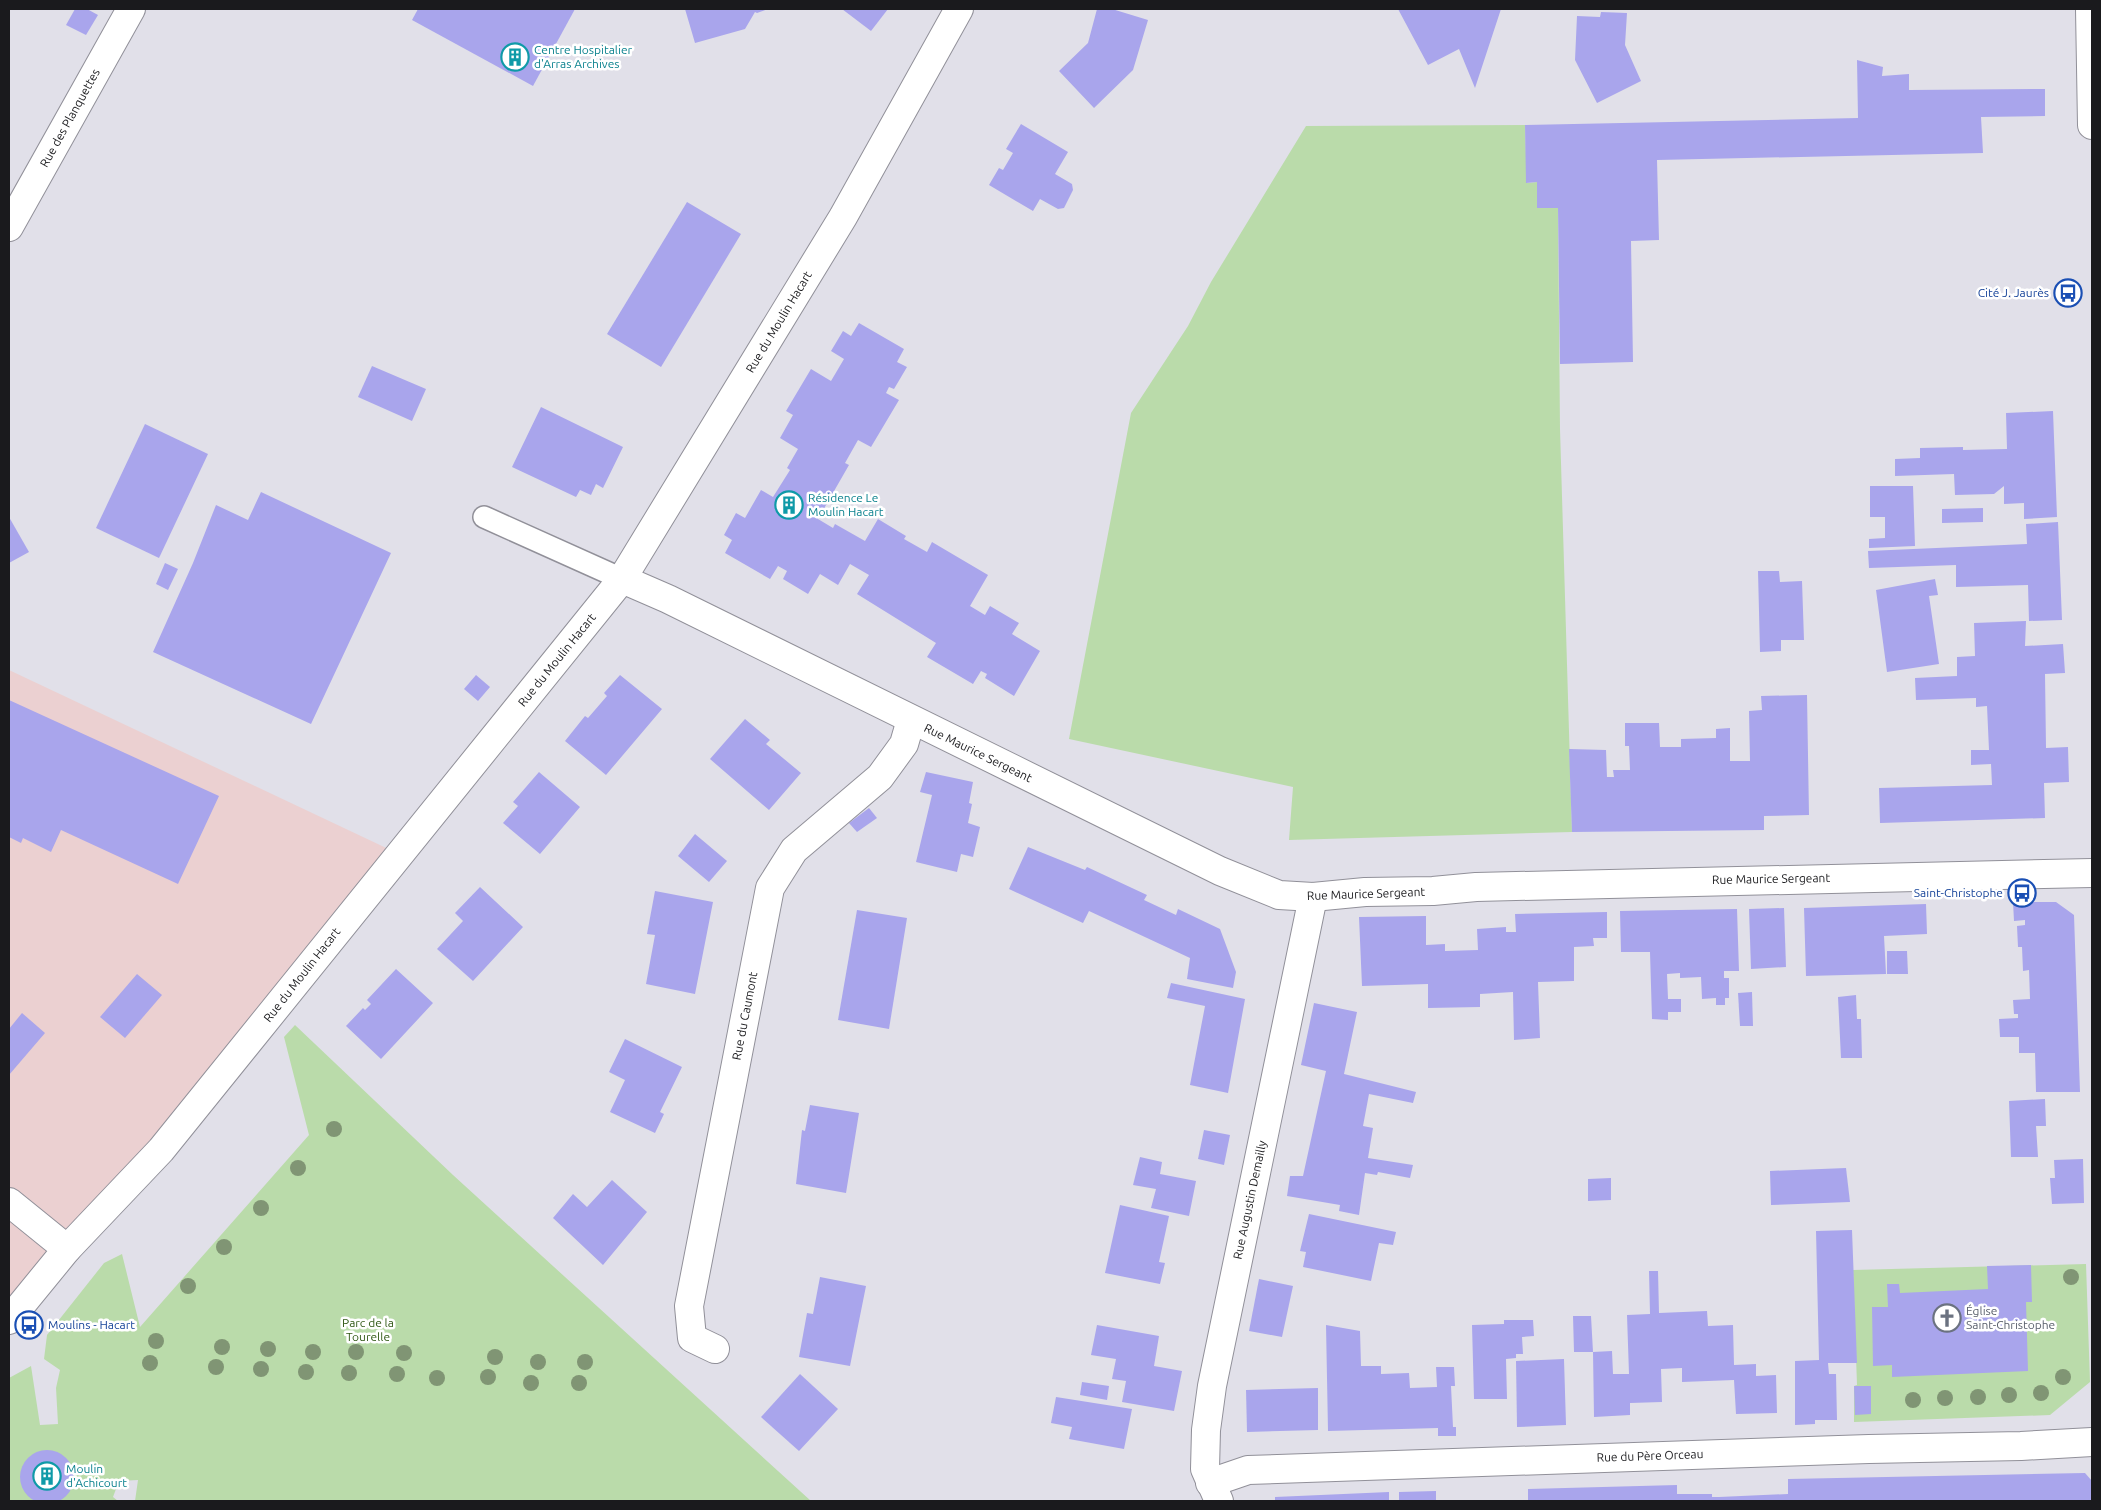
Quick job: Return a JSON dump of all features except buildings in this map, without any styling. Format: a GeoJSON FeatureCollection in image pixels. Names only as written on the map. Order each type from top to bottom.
{"type":"FeatureCollection","features":[{"type":"Feature","properties":{"kind":"street","name":"Rue des Planquettes"},"geometry":{"type":"LineString","coordinates":[[13,211],[131,9]]}},
{"type":"Feature","properties":{"kind":"street","name":"Rue du Moulin Hacart"},"geometry":{"type":"LineString","coordinates":[[9,1320],[67,1249],[161,1150],[622,580],[843,217],[959,9]]}},
{"type":"Feature","properties":{"kind":"street"},"geometry":{"type":"LineString","coordinates":[[2090,9],[2092,125]]}},
{"type":"Feature","properties":{"kind":"street","name":"Rue Maurice Sergeant"},"geometry":{"type":"LineString","coordinates":[[622,580],[668,599],[1220,871],[1280,895],[1313,897],[1365,892],[1432,891],[1476,887],[2092,873]]}},
{"type":"Feature","properties":{"kind":"street","name":"Rue du Caumont"},"geometry":{"type":"LineString","coordinates":[[715,1349],[692,1338],[689,1306],[770,888],[794,850],[880,777],[904,744],[911,720]]}},
{"type":"Feature","properties":{"kind":"street","name":"Rue Augustin Demailly"},"geometry":{"type":"LineString","coordinates":[[1214,1492],[1205,1468],[1206,1430],[1212,1386],[1313,897]]}},
{"type":"Feature","properties":{"kind":"street"},"geometry":{"type":"LineString","coordinates":[[9,1202],[67,1249]]}},
{"type":"Feature","properties":{"kind":"street","name":"Rue du Père Orceau"},"geometry":{"type":"LineString","coordinates":[[1214,1492],[1248,1470],[1869,1449],[2021,1446],[2092,1442]]}},
{"type":"Feature","properties":{"kind":"lane"},"geometry":{"type":"LineString","coordinates":[[484,517],[622,580]]}},
{"type":"Feature","properties":{"kind":"shaded area"},"geometry":{"type":"Polygon","coordinates":[[[9,670],[399,854],[9,1320],[9,670]]]}},
{"type":"Feature","properties":{"kind":"green space"},"geometry":{"type":"Polygon","coordinates":[[[1525,125],[1527,183],[1537,182],[1537,208],[1558,208],[1560,429],[1572,832],[1289,840],[1293,787],[1069,739],[1131,413],[1188,326],[1211,282],[1306,126],[1525,125]]]}},
{"type":"Feature","properties":{"kind":"green space","name":"Parc de la Tourelle"},"geometry":{"type":"Polygon","coordinates":[[[295,1025],[453,1175],[811,1501],[135,1501],[138,1480],[119,1481],[113,1497],[118,1501],[9,1501],[9,1378],[31,1366],[40,1425],[58,1424],[56,1388],[60,1370],[44,1359],[47,1335],[104,1263],[122,1254],[140,1327],[309,1135],[284,1037],[295,1025]]]}},
{"type":"Feature","properties":{"kind":"green space"},"geometry":{"type":"Polygon","coordinates":[[[2086,1264],[2090,1382],[2050,1415],[1854,1422],[1854,1386],[1857,1385],[1853,1270],[2086,1264]]]}},
{"type":"Feature","properties":{"kind":"place","name":"Centre Hospitalier d'Arras Archives"},"geometry":{"type":"Point","coordinates":[515,57]}},
{"type":"Feature","properties":{"kind":"place","name":"Cité J. Jaurès"},"geometry":{"type":"Point","coordinates":[2068,293]}},
{"type":"Feature","properties":{"kind":"place","name":"Résidence Le Moulin Hacart"},"geometry":{"type":"Point","coordinates":[789,505]}},
{"type":"Feature","properties":{"kind":"place","name":"Saint-Christophe"},"geometry":{"type":"Point","coordinates":[2022,893]}},
{"type":"Feature","properties":{"kind":"place","name":"Église Saint-Christophe"},"geometry":{"type":"Point","coordinates":[1947,1318]}},
{"type":"Feature","properties":{"kind":"place","name":"Moulins - Hacart"},"geometry":{"type":"Point","coordinates":[29,1325]}},
{"type":"Feature","properties":{"kind":"place","name":"Moulin d'Achicourt"},"geometry":{"type":"Point","coordinates":[47,1476]}}]}
